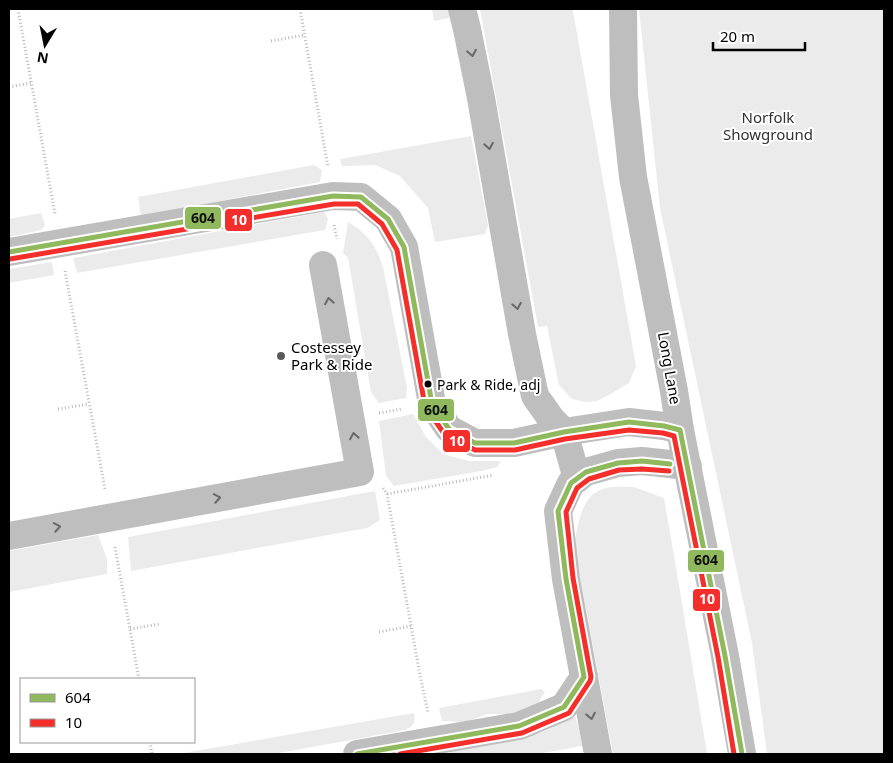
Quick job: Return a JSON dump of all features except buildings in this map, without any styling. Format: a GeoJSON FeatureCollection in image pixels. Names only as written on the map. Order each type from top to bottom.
{"type":"FeatureCollection","features":[{"type":"Feature","properties":{"kind":"street"},"geometry":{"type":"LineString","coordinates":[[462,9],[481,98],[522,334],[535,396],[552,420],[564,432],[577,479]]}},
{"type":"Feature","properties":{"kind":"street","name":"Long Lane"},"geometry":{"type":"LineString","coordinates":[[623,9],[624,95],[633,177],[742,754]]}},
{"type":"Feature","properties":{"kind":"street"},"geometry":{"type":"LineString","coordinates":[[9,252],[333,196],[361,197],[388,219],[404,247],[432,404],[449,429],[476,443],[514,443],[564,432],[629,422],[680,430]]}},
{"type":"Feature","properties":{"kind":"street"},"geometry":{"type":"LineString","coordinates":[[9,536],[360,472],[323,265]]}},
{"type":"Feature","properties":{"kind":"street"},"geometry":{"type":"LineString","coordinates":[[598,754],[566,579],[558,511],[571,483],[586,472],[618,463],[642,461],[688,466]]}},
{"type":"Feature","properties":{"kind":"street"},"geometry":{"type":"LineString","coordinates":[[357,754],[518,726],[564,706],[584,677]]}},
{"type":"Feature","properties":{"kind":"path"},"geometry":{"type":"LineString","coordinates":[[18,9],[139,678]]}},
{"type":"Feature","properties":{"kind":"path"},"geometry":{"type":"LineString","coordinates":[[271,41],[304,35]]}},
{"type":"Feature","properties":{"kind":"path"},"geometry":{"type":"LineString","coordinates":[[9,87],[31,83]]}},
{"type":"Feature","properties":{"kind":"path"},"geometry":{"type":"LineString","coordinates":[[58,409],[89,404]]}},
{"type":"Feature","properties":{"kind":"path"},"geometry":{"type":"LineString","coordinates":[[386,494],[500,474]]}},
{"type":"Feature","properties":{"kind":"path"},"geometry":{"type":"LineString","coordinates":[[130,629],[160,624]]}},
{"type":"Feature","properties":{"kind":"path"},"geometry":{"type":"LineString","coordinates":[[379,632],[411,626]]}},
{"type":"Feature","properties":{"kind":"green space"},"geometry":{"type":"Polygon","coordinates":[[[432,9],[448,9],[449,18],[434,21],[432,9]]]}},
{"type":"Feature","properties":{"kind":"green space"},"geometry":{"type":"Polygon","coordinates":[[[480,9],[572,9],[573,11],[636,366],[629,383],[597,401],[585,402],[572,399],[559,385],[547,326],[538,327],[480,9]]]}},
{"type":"Feature","properties":{"kind":"green space","name":"Norfolk Showground"},"geometry":{"type":"Polygon","coordinates":[[[639,9],[884,9],[884,754],[767,754],[752,643],[660,208],[639,9]]]}},
{"type":"Feature","properties":{"kind":"green space"},"geometry":{"type":"Polygon","coordinates":[[[471,136],[488,225],[485,234],[435,242],[428,208],[400,176],[375,165],[342,166],[340,159],[471,136]]]}},
{"type":"Feature","properties":{"kind":"green space"},"geometry":{"type":"Polygon","coordinates":[[[314,165],[322,170],[320,182],[141,216],[138,197],[314,165]]]}},
{"type":"Feature","properties":{"kind":"green space"},"geometry":{"type":"Polygon","coordinates":[[[324,212],[328,219],[325,230],[77,273],[73,258],[324,212]]]}},
{"type":"Feature","properties":{"kind":"green space"},"geometry":{"type":"Polygon","coordinates":[[[41,213],[45,225],[41,230],[9,237],[9,219],[41,213]]]}},
{"type":"Feature","properties":{"kind":"green space"},"geometry":{"type":"Polygon","coordinates":[[[348,222],[370,240],[383,267],[407,388],[406,398],[379,403],[371,392],[348,258],[343,253],[348,222]]]}},
{"type":"Feature","properties":{"kind":"green space"},"geometry":{"type":"Polygon","coordinates":[[[52,262],[54,275],[9,283],[9,269],[52,262]]]}},
{"type":"Feature","properties":{"kind":"green space"},"geometry":{"type":"Polygon","coordinates":[[[413,414],[426,437],[443,454],[469,461],[501,461],[497,467],[481,471],[394,486],[386,476],[379,421],[413,414]]]}},
{"type":"Feature","properties":{"kind":"green space"},"geometry":{"type":"Polygon","coordinates":[[[634,487],[664,498],[707,754],[613,754],[574,544],[582,510],[591,496],[606,488],[634,487]]]}},
{"type":"Feature","properties":{"kind":"green space"},"geometry":{"type":"Polygon","coordinates":[[[375,491],[380,520],[367,528],[131,571],[128,537],[375,491]]]}},
{"type":"Feature","properties":{"kind":"green space"},"geometry":{"type":"Polygon","coordinates":[[[98,535],[107,559],[107,574],[9,592],[9,551],[98,535]]]}},
{"type":"Feature","properties":{"kind":"green space"},"geometry":{"type":"Polygon","coordinates":[[[541,689],[545,692],[539,702],[516,714],[488,714],[465,722],[442,721],[439,708],[541,689]]]}},
{"type":"Feature","properties":{"kind":"green space"},"geometry":{"type":"Polygon","coordinates":[[[414,713],[414,723],[405,730],[274,754],[178,754],[414,713]]]}},
{"type":"Feature","properties":{"kind":"green space"},"geometry":{"type":"Polygon","coordinates":[[[575,716],[582,746],[538,754],[450,754],[450,752],[543,732],[575,716]]]}},
{"type":"Feature","properties":{"kind":"transit line","name":"604"},"geometry":{"type":"LineString","coordinates":[[9,252],[333,196],[361,197],[388,219],[404,247],[432,404],[449,429],[475,443],[514,443],[564,432],[629,422],[680,430],[725,656],[742,754]]}},
{"type":"Feature","properties":{"kind":"transit line","name":"10"},"geometry":{"type":"LineString","coordinates":[[10,259],[334,204],[358,204],[382,224],[397,250],[425,406],[445,435],[475,450],[515,450],[565,439],[629,430],[663,433],[674,436],[718,657],[734,754]]}},
{"type":"Feature","properties":{"kind":"transit line","name":"604"},"geometry":{"type":"LineString","coordinates":[[357,754],[519,726],[564,707],[584,677],[566,579],[558,511],[571,483],[586,472],[618,463],[642,461],[670,464]]}},
{"type":"Feature","properties":{"kind":"transit line","name":"10"},"geometry":{"type":"LineString","coordinates":[[400,754],[522,733],[569,713],[591,677],[573,578],[566,512],[577,488],[589,479],[619,470],[669,471]]}},
{"type":"Feature","properties":{"kind":"place","name":"Costessey Park & Ride"},"geometry":{"type":"Point","coordinates":[281,356]}},
{"type":"Feature","properties":{"kind":"place","name":"Park & Ride, adj"},"geometry":{"type":"Point","coordinates":[428,384]}}]}
